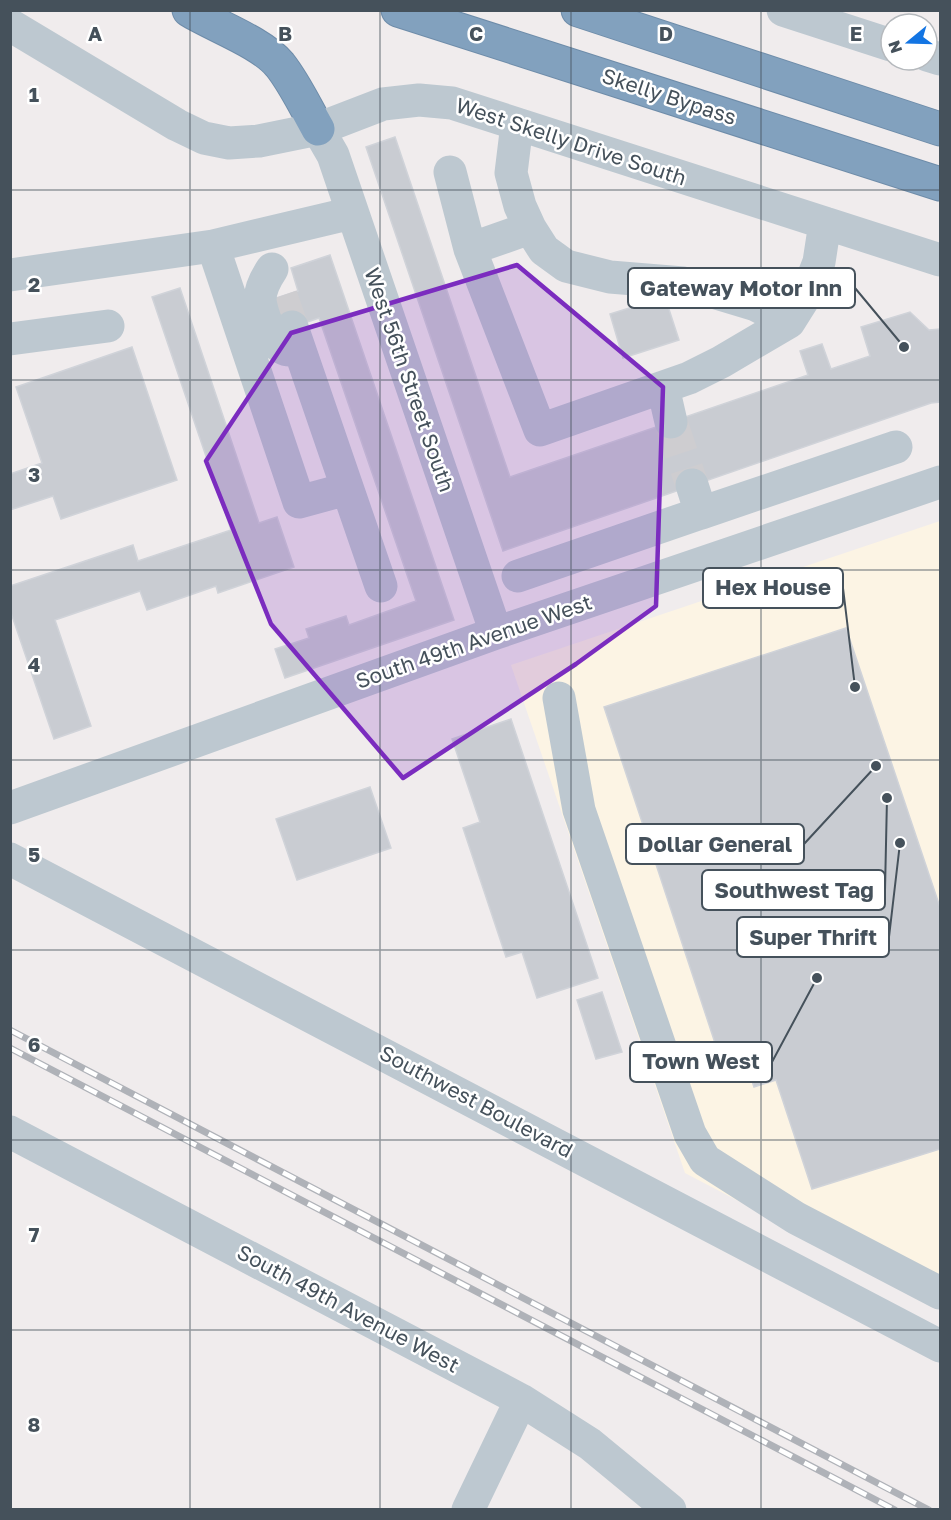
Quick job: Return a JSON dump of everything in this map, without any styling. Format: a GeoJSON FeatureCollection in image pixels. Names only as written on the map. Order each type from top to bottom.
{"type":"FeatureCollection","features":[{"type":"Feature","properties":{"kind":"highway"},"geometry":{"type":"LineString","coordinates":[[189,10],[215,26],[246,38],[279,64],[318,129]]}},
{"type":"Feature","properties":{"kind":"highway","name":"Skelly Bypass"},"geometry":{"type":"LineString","coordinates":[[398,10],[940,184]]}},
{"type":"Feature","properties":{"kind":"highway"},"geometry":{"type":"LineString","coordinates":[[578,10],[940,129]]}},
{"type":"Feature","properties":{"kind":"street"},"geometry":{"type":"LineString","coordinates":[[783,10],[879,41]]}},
{"type":"Feature","properties":{"kind":"street","name":"West Skelly Drive South"},"geometry":{"type":"LineString","coordinates":[[10,25],[177,125],[204,138],[229,143],[259,141],[318,129],[383,104],[419,100],[452,103],[940,260]]}},
{"type":"Feature","properties":{"kind":"street"},"geometry":{"type":"LineString","coordinates":[[517,124],[511,173],[520,206],[544,250],[566,266],[610,278],[683,283],[756,305],[789,322]]}},
{"type":"Feature","properties":{"kind":"street","name":"West 56th Street South"},"geometry":{"type":"LineString","coordinates":[[318,129],[333,155],[496,633]]}},
{"type":"Feature","properties":{"kind":"street"},"geometry":{"type":"LineString","coordinates":[[450,172],[470,249],[540,430],[689,378],[789,322],[806,296],[819,262],[825,223]]}},
{"type":"Feature","properties":{"kind":"street"},"geometry":{"type":"LineString","coordinates":[[10,275],[213,246],[352,213]]}},
{"type":"Feature","properties":{"kind":"street"},"geometry":{"type":"LineString","coordinates":[[470,249],[530,228]]}},
{"type":"Feature","properties":{"kind":"street"},"geometry":{"type":"LineString","coordinates":[[260,236],[275,317],[299,502],[347,489]]}},
{"type":"Feature","properties":{"kind":"street"},"geometry":{"type":"LineString","coordinates":[[213,246],[275,317],[347,489],[381,586]]}},
{"type":"Feature","properties":{"kind":"street"},"geometry":{"type":"LineString","coordinates":[[10,339],[108,326]]}},
{"type":"Feature","properties":{"kind":"street"},"geometry":{"type":"LineString","coordinates":[[663,387],[671,422]]}},
{"type":"Feature","properties":{"kind":"street"},"geometry":{"type":"LineString","coordinates":[[518,576],[697,499],[896,447]]}},
{"type":"Feature","properties":{"kind":"street","name":"South 49th Avenue West"},"geometry":{"type":"LineString","coordinates":[[10,808],[496,633],[940,482]]}},
{"type":"Feature","properties":{"kind":"street"},"geometry":{"type":"LineString","coordinates":[[559,698],[579,810],[690,1134],[705,1160],[796,1218],[940,1293]]}},
{"type":"Feature","properties":{"kind":"street","name":"Southwest Boulevard"},"geometry":{"type":"LineString","coordinates":[[10,859],[940,1346]]}},
{"type":"Feature","properties":{"kind":"street","name":"South 49th Avenue West"},"geometry":{"type":"LineString","coordinates":[[10,1132],[521,1400],[590,1444],[670,1509]]}},
{"type":"Feature","properties":{"kind":"street"},"geometry":{"type":"LineString","coordinates":[[772,1258],[796,1218]]}},
{"type":"Feature","properties":{"kind":"street"},"geometry":{"type":"LineString","coordinates":[[468,1509],[521,1400]]}},
{"type":"Feature","properties":{"kind":"highlighted area"},"geometry":{"type":"Polygon","coordinates":[[[517,265],[663,387],[656,606],[576,664],[403,778],[271,624],[206,461],[291,333],[517,265]]]}},
{"type":"Feature","properties":{"kind":"shaded area"},"geometry":{"type":"Polygon","coordinates":[[[940,521],[940,1307],[685,1173],[511,665],[940,521]]]}},
{"type":"Feature","properties":{"kind":"building"},"geometry":{"type":"Polygon","coordinates":[[[395,137],[510,477],[808,375],[800,351],[822,344],[831,369],[870,356],[861,327],[910,312],[929,330],[940,329],[940,402],[931,403],[503,551],[366,147],[395,137]]]}},
{"type":"Feature","properties":{"kind":"building"},"geometry":{"type":"Polygon","coordinates":[[[330,255],[454,620],[285,678],[275,649],[309,638],[306,629],[346,616],[349,625],[416,601],[319,318],[281,331],[270,300],[298,291],[291,268],[330,255]]]}},
{"type":"Feature","properties":{"kind":"building"},"geometry":{"type":"Polygon","coordinates":[[[180,288],[259,523],[277,517],[294,567],[218,593],[216,586],[147,610],[140,591],[55,620],[91,726],[54,739],[10,610],[10,586],[133,545],[138,561],[231,530],[152,297],[180,288]]]}},
{"type":"Feature","properties":{"kind":"building"},"geometry":{"type":"Polygon","coordinates":[[[665,297],[679,340],[623,358],[610,314],[665,297]]]}},
{"type":"Feature","properties":{"kind":"building"},"geometry":{"type":"Polygon","coordinates":[[[132,347],[177,480],[61,519],[53,496],[10,510],[10,474],[42,463],[16,387],[132,347]]]}},
{"type":"Feature","properties":{"kind":"building"},"geometry":{"type":"Polygon","coordinates":[[[846,628],[940,907],[940,1149],[812,1189],[776,1080],[754,1087],[741,1048],[719,1055],[604,707],[846,628]]]}},
{"type":"Feature","properties":{"kind":"building"},"geometry":{"type":"Polygon","coordinates":[[[511,719],[598,978],[537,998],[522,952],[506,957],[463,828],[480,822],[452,739],[511,719]]]}},
{"type":"Feature","properties":{"kind":"building"},"geometry":{"type":"Polygon","coordinates":[[[370,787],[391,848],[297,880],[276,819],[370,787]]]}},
{"type":"Feature","properties":{"kind":"building"},"geometry":{"type":"Polygon","coordinates":[[[602,992],[622,1052],[596,1059],[577,1000],[602,992]]]}},
{"type":"Feature","properties":{"kind":"tunnel"},"geometry":{"type":"LineString","coordinates":[[281,296],[292,327]]}},
{"type":"Feature","properties":{"kind":"tunnel"},"geometry":{"type":"LineString","coordinates":[[671,422],[692,485]]}},
{"type":"Feature","properties":{"kind":"railway"},"geometry":{"type":"LineString","coordinates":[[10,1030],[929,1510]]}},
{"type":"Feature","properties":{"kind":"railway"},"geometry":{"type":"LineString","coordinates":[[10,1048],[895,1510]]}},
{"type":"Feature","properties":{"kind":"place","name":"Gateway Motor Inn"},"geometry":{"type":"Point","coordinates":[904,347]}},
{"type":"Feature","properties":{"kind":"place","name":"Hex House"},"geometry":{"type":"Point","coordinates":[855,687]}},
{"type":"Feature","properties":{"kind":"place","name":"Dollar General"},"geometry":{"type":"Point","coordinates":[876,766]}},
{"type":"Feature","properties":{"kind":"place","name":"Southwest Tag"},"geometry":{"type":"Point","coordinates":[887,798]}},
{"type":"Feature","properties":{"kind":"place","name":"Super Thrift"},"geometry":{"type":"Point","coordinates":[900,843]}},
{"type":"Feature","properties":{"kind":"place","name":"Town West"},"geometry":{"type":"Point","coordinates":[817,978]}}]}
